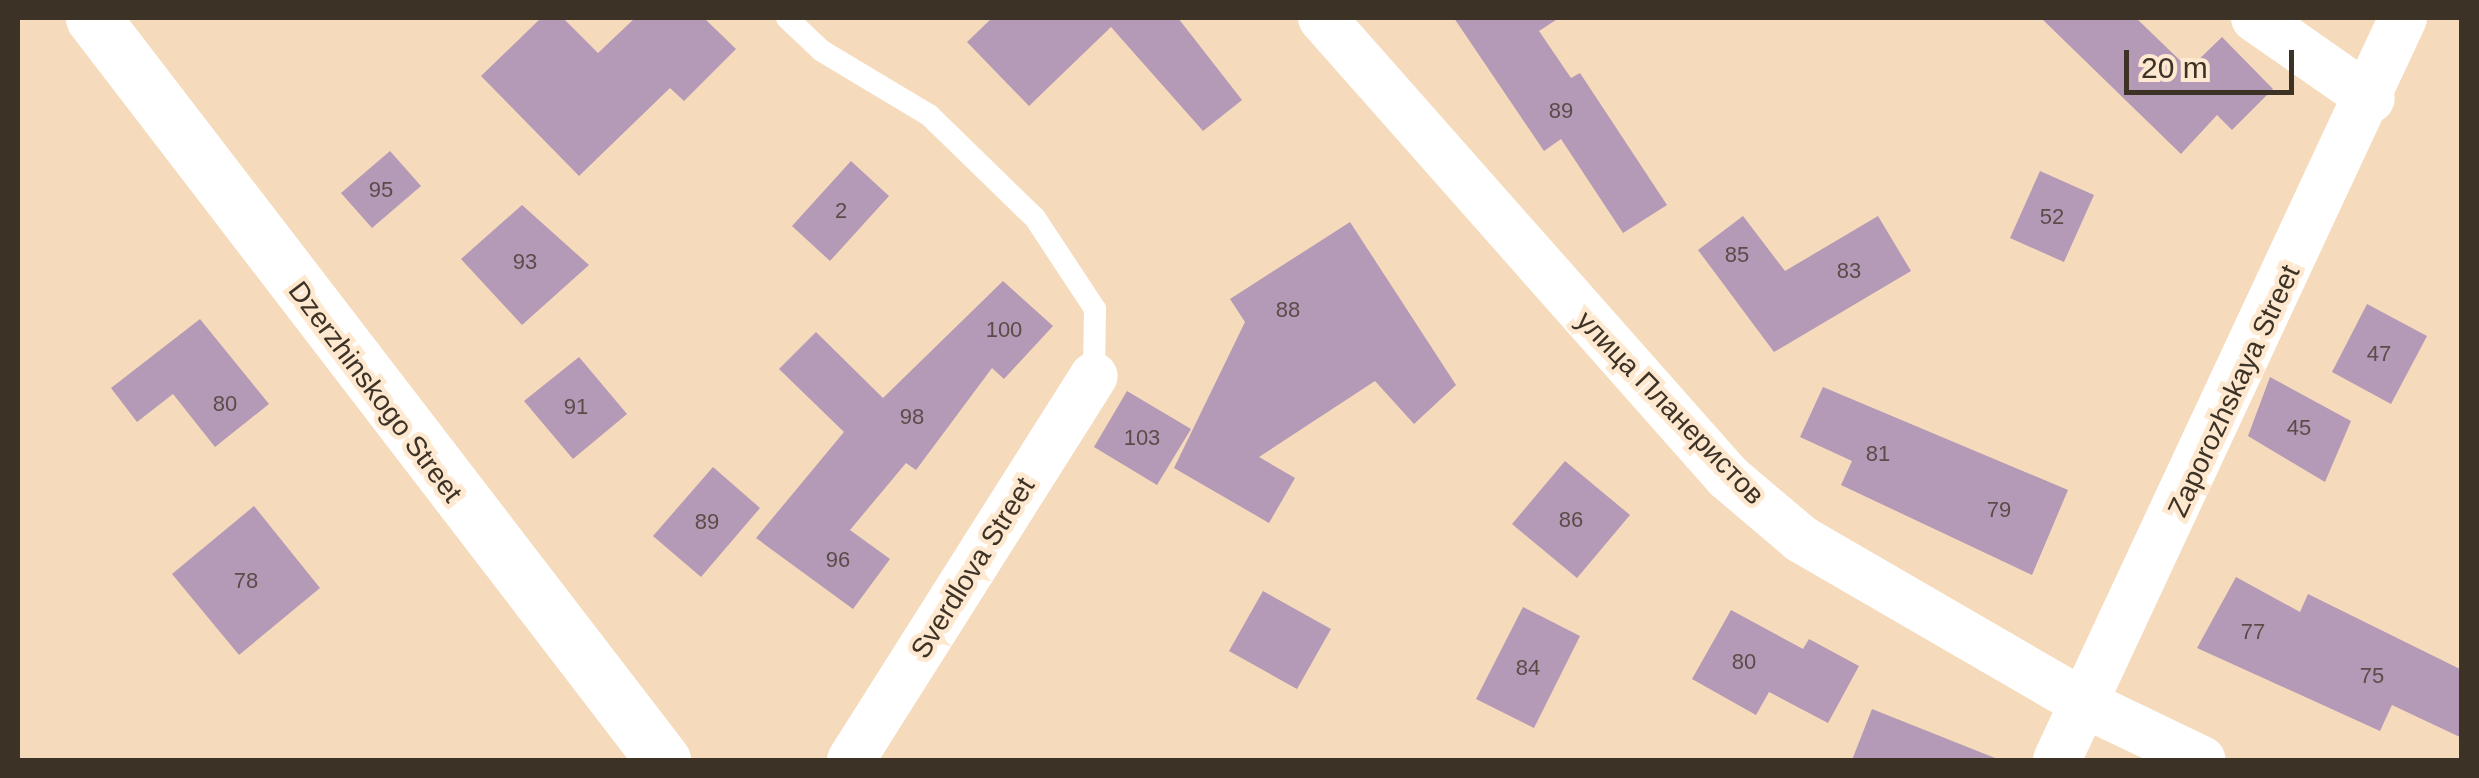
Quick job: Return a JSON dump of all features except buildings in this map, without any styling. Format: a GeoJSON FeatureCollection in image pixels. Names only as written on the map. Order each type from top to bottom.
{"type":"FeatureCollection","features":[{"type":"Feature","properties":{"kind":"street","name":"Dzerzhinskogo Street"},"geometry":{"type":"LineString","coordinates":[[93,18],[663,760]]}},
{"type":"Feature","properties":{"kind":"street","name":"улица Планеристов"},"geometry":{"type":"LineString","coordinates":[[1322,18],[1728,476],[1801,539],[2087,705],[2202,760]]}},
{"type":"Feature","properties":{"kind":"street"},"geometry":{"type":"LineString","coordinates":[[2254,18],[2371,99]]}},
{"type":"Feature","properties":{"kind":"street","name":"Zaporozhskaya Street"},"geometry":{"type":"LineString","coordinates":[[2057,760],[2087,705],[2371,99],[2403,18]]}},
{"type":"Feature","properties":{"kind":"street","name":"Sverdlova Street"},"geometry":{"type":"LineString","coordinates":[[851,760],[1094,376]]}},
{"type":"Feature","properties":{"kind":"lane"},"geometry":{"type":"LineString","coordinates":[[786,18],[822,51],[929,115],[1036,218],[1095,309],[1094,376]]}}]}
